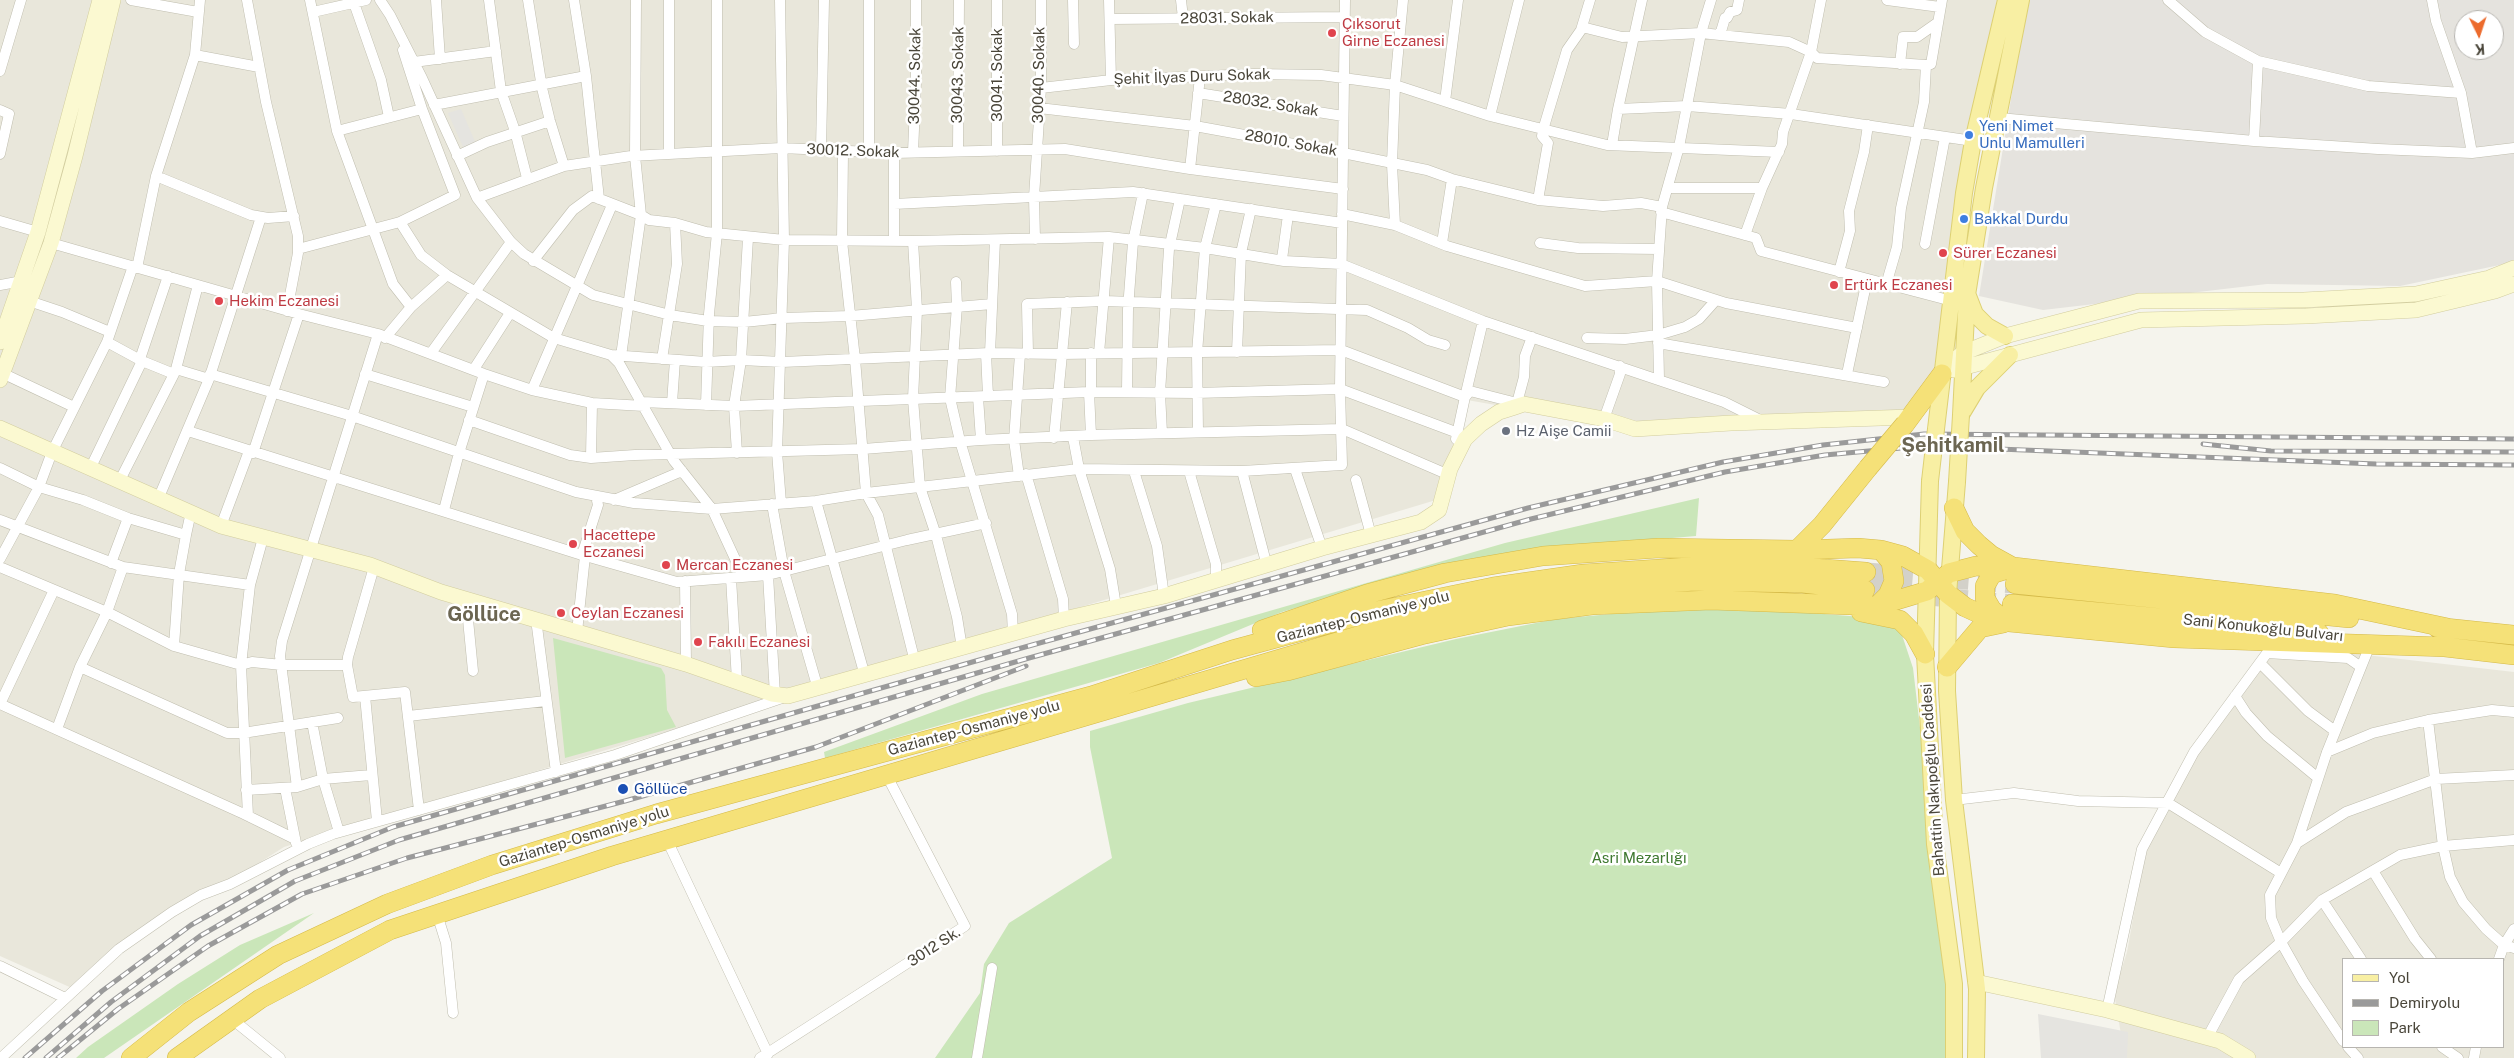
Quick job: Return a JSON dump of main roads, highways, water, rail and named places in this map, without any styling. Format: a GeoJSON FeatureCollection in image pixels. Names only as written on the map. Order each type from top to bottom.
{"type":"FeatureCollection","features":[{"type":"Feature","properties":{"kind":"highway"},"geometry":{"type":"LineString","coordinates":[[1796,550],[1822,525],[1908,421],[1942,374]]}},
{"type":"Feature","properties":{"kind":"highway"},"geometry":{"type":"LineString","coordinates":[[1954,508],[1965,531],[2015,575]]}},
{"type":"Feature","properties":{"kind":"highway"},"geometry":{"type":"LineString","coordinates":[[1090,696],[1258,632],[1367,594],[1445,573],[1543,556],[1650,549],[1796,550],[1858,548],[1881,550],[1903,556],[1938,582],[1965,607],[1989,618],[2008,622],[2174,638],[2370,646],[2446,647]]}},
{"type":"Feature","properties":{"kind":"highway"},"geometry":{"type":"LineString","coordinates":[[1877,606],[1888,595],[1894,581],[1891,562],[1881,550]]}},
{"type":"Feature","properties":{"kind":"highway"},"geometry":{"type":"LineString","coordinates":[[1161,694],[1287,671],[1421,635],[1508,616],[1592,606],[1711,600],[1877,606],[1976,566],[2015,575]]}},
{"type":"Feature","properties":{"kind":"highway","name":"Gaziantep-Osmaniye yolu"},"geometry":{"type":"LineString","coordinates":[[131,1058],[189,1012],[278,955],[387,904],[492,865],[656,814],[1090,696],[1232,650],[1372,612],[1492,587],[1583,574],[1690,567],[1798,567],[1866,581],[1803,583],[1694,581],[1585,589],[1502,602],[1381,629],[668,840],[390,930],[260,999],[177,1058]]}},
{"type":"Feature","properties":{"kind":"highway"},"geometry":{"type":"LineString","coordinates":[[2008,622],[1992,610],[1986,598],[1985,586],[1992,574],[2335,604],[2448,628],[2514,635]]}},
{"type":"Feature","properties":{"kind":"highway","name":"Sani Konukoğlu Bulvarı"},"geometry":{"type":"LineString","coordinates":[[2012,604],[2241,625],[2514,655]]}},
{"type":"Feature","properties":{"kind":"highway"},"geometry":{"type":"LineString","coordinates":[[1831,605],[1900,620],[1914,634],[1925,654]]}},
{"type":"Feature","properties":{"kind":"highway"},"geometry":{"type":"LineString","coordinates":[[1947,667],[1980,628],[2008,622]]}},
{"type":"Feature","properties":{"kind":"main road"},"geometry":{"type":"LineString","coordinates":[[1938,582],[1930,480],[1942,374],[1964,193],[1973,141],[2006,0]]}},
{"type":"Feature","properties":{"kind":"main road"},"geometry":{"type":"LineString","coordinates":[[1938,582],[1954,508],[1957,482],[1967,295],[1984,188],[2021,0]]}},
{"type":"Feature","properties":{"kind":"main road"},"geometry":{"type":"LineString","coordinates":[[1967,295],[1975,314],[1987,326],[2006,336]]}},
{"type":"Feature","properties":{"kind":"main road"},"geometry":{"type":"LineString","coordinates":[[1961,415],[1977,388],[2010,355]]}},
{"type":"Feature","properties":{"kind":"main road","name":"Bahattin Nakıpoğlu Caddesi"},"geometry":{"type":"LineString","coordinates":[[1938,582],[1925,654],[1935,844],[1954,984],[1954,1058]]}},
{"type":"Feature","properties":{"kind":"main road","name":"Bahattin Nakıpoğlu Caddesi"},"geometry":{"type":"LineString","coordinates":[[1938,582],[1947,667],[1954,800],[1976,982],[1976,1058]]}},
{"type":"Feature","properties":{"kind":"tunnel"},"geometry":{"type":"LineString","coordinates":[[1866,572],[2015,584]]}},
{"type":"Feature","properties":{"kind":"tunnel"},"geometry":{"type":"LineString","coordinates":[[1865,590],[2012,604]]}},
{"type":"Feature","properties":{"kind":"railway"},"geometry":{"type":"LineString","coordinates":[[25,1058],[102,991],[191,925],[288,870],[393,827],[1025,647],[1528,508],[1723,462],[1823,445],[1924,434],[2514,439]]}},
{"type":"Feature","properties":{"kind":"railway"},"geometry":{"type":"LineString","coordinates":[[2203,444],[2271,451],[2514,452]]}},
{"type":"Feature","properties":{"kind":"railway"},"geometry":{"type":"LineString","coordinates":[[46,1058],[111,1002],[200,936],[295,881],[399,840],[1029,658],[1531,519],[1725,472],[1825,455],[1923,446],[2376,464],[2514,465]]}},
{"type":"Feature","properties":{"kind":"railway"},"geometry":{"type":"LineString","coordinates":[[58,1058],[118,1009],[208,946],[302,894],[407,858],[625,801],[816,747],[1026,666]]}},
{"type":"Feature","properties":{"kind":"place","name":"Çıksorut Girne Eczanesi"},"geometry":{"type":"Point","coordinates":[1332,33]}},
{"type":"Feature","properties":{"kind":"place","name":"Yeni Nimet Unlu Mamulleri"},"geometry":{"type":"Point","coordinates":[1969,135]}},
{"type":"Feature","properties":{"kind":"place","name":"Bakkal Durdu"},"geometry":{"type":"Point","coordinates":[1964,219]}},
{"type":"Feature","properties":{"kind":"place","name":"Sürer Eczanesi"},"geometry":{"type":"Point","coordinates":[1943,253]}},
{"type":"Feature","properties":{"kind":"place","name":"Ertürk Eczanesi"},"geometry":{"type":"Point","coordinates":[1834,285]}},
{"type":"Feature","properties":{"kind":"place","name":"Hekim Eczanesi"},"geometry":{"type":"Point","coordinates":[219,301]}},
{"type":"Feature","properties":{"kind":"place","name":"Hz Aişe Camii"},"geometry":{"type":"Point","coordinates":[1506,431]}},
{"type":"Feature","properties":{"kind":"place","name":"Hacettepe Eczanesi"},"geometry":{"type":"Point","coordinates":[573,544]}},
{"type":"Feature","properties":{"kind":"place","name":"Mercan Eczanesi"},"geometry":{"type":"Point","coordinates":[666,565]}},
{"type":"Feature","properties":{"kind":"place","name":"Ceylan Eczanesi"},"geometry":{"type":"Point","coordinates":[561,613]}},
{"type":"Feature","properties":{"kind":"place","name":"Fakılı Eczanesi"},"geometry":{"type":"Point","coordinates":[698,642]}},
{"type":"Feature","properties":{"kind":"place","name":"Göllüce"},"geometry":{"type":"Point","coordinates":[623,789]}},
{"type":"Feature","properties":{"kind":"district","name":"Şehitkamil"},"geometry":{"type":"Point","coordinates":[1953,446]}},
{"type":"Feature","properties":{"kind":"district","name":"Göllüce"},"geometry":{"type":"Point","coordinates":[484,615]}},
{"type":"Feature","properties":{"kind":"park label","name":"Asri Mezarlığı"},"geometry":{"type":"Point","coordinates":[1639,858]}}]}
